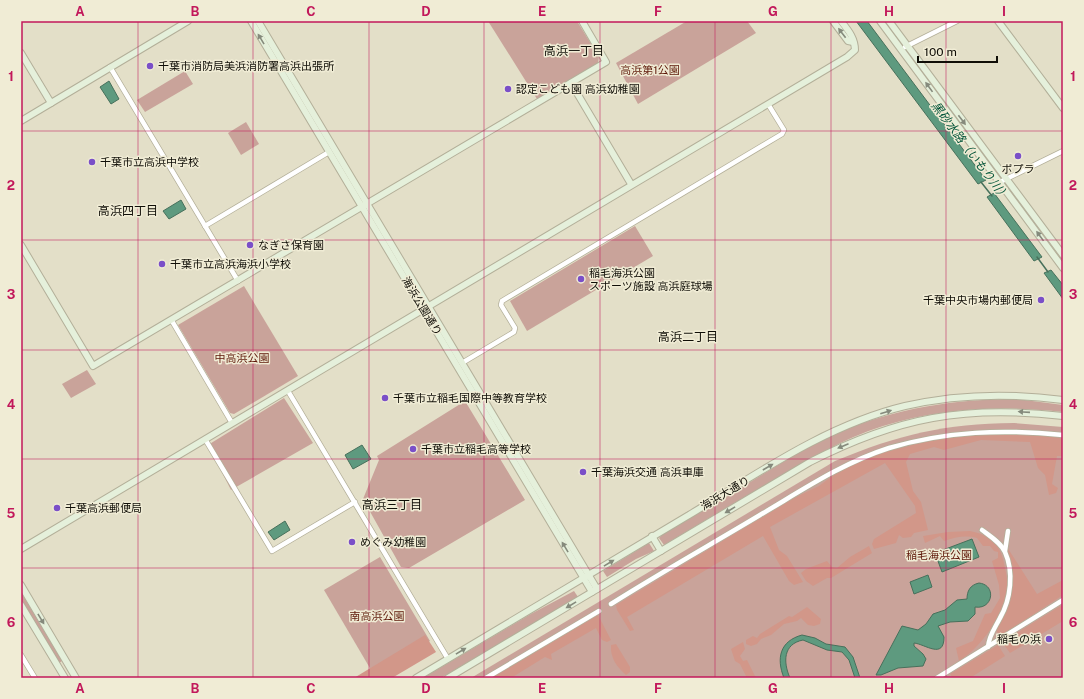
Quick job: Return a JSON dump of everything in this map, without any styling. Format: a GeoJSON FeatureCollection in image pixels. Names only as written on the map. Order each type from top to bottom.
{"type":"FeatureCollection","features":[{"type":"Feature","properties":{"kind":"street"},"geometry":{"type":"LineString","coordinates":[[21,121],[188,21]]}},
{"type":"Feature","properties":{"kind":"street","name":"海浜公園通り"},"geometry":{"type":"LineString","coordinates":[[251,21],[329,152],[365,206]]}},
{"type":"Feature","properties":{"kind":"street","name":"海浜公園通り"},"geometry":{"type":"LineString","coordinates":[[258,21],[365,206],[595,591]]}},
{"type":"Feature","properties":{"kind":"street"},"geometry":{"type":"LineString","coordinates":[[21,245],[93,366],[172,321],[606,62],[582,21]]}},
{"type":"Feature","properties":{"kind":"street"},"geometry":{"type":"LineString","coordinates":[[832,21],[848,41],[853,42]]}},
{"type":"Feature","properties":{"kind":"street"},"geometry":{"type":"LineString","coordinates":[[21,549],[631,184],[847,57],[855,50],[853,37],[841,21]]}},
{"type":"Feature","properties":{"kind":"street"},"geometry":{"type":"LineString","coordinates":[[880,21],[904,48],[1007,179],[1063,255]]}},
{"type":"Feature","properties":{"kind":"street"},"geometry":{"type":"LineString","coordinates":[[889,21],[904,48],[1063,268]]}},
{"type":"Feature","properties":{"kind":"street"},"geometry":{"type":"LineString","coordinates":[[904,48],[957,21]]}},
{"type":"Feature","properties":{"kind":"street"},"geometry":{"type":"LineString","coordinates":[[998,21],[1063,108]]}},
{"type":"Feature","properties":{"kind":"street"},"geometry":{"type":"LineString","coordinates":[[21,53],[51,104]]}},
{"type":"Feature","properties":{"kind":"street"},"geometry":{"type":"LineString","coordinates":[[110,67],[238,281]]}},
{"type":"Feature","properties":{"kind":"street"},"geometry":{"type":"LineString","coordinates":[[571,83],[631,184]]}},
{"type":"Feature","properties":{"kind":"street"},"geometry":{"type":"LineString","coordinates":[[462,363],[514,332],[515,328],[501,305],[502,301],[782,134],[784,130],[768,104]]}},
{"type":"Feature","properties":{"kind":"street"},"geometry":{"type":"LineString","coordinates":[[1000,182],[1063,151]]}},
{"type":"Feature","properties":{"kind":"street"},"geometry":{"type":"LineString","coordinates":[[205,226],[329,152]]}},
{"type":"Feature","properties":{"kind":"street","name":"海浜公園通り"},"geometry":{"type":"LineString","coordinates":[[426,308],[462,363],[586,576]]}},
{"type":"Feature","properties":{"kind":"street"},"geometry":{"type":"LineString","coordinates":[[172,321],[232,423]]}},
{"type":"Feature","properties":{"kind":"street"},"geometry":{"type":"LineString","coordinates":[[288,390],[448,659]]}},
{"type":"Feature","properties":{"kind":"street","name":"海浜大通り"},"geometry":{"type":"LineString","coordinates":[[416,678],[652,536],[818,439],[874,416],[904,406],[957,397],[1020,395],[1063,400]]}},
{"type":"Feature","properties":{"kind":"street","name":"海浜大通り"},"geometry":{"type":"LineString","coordinates":[[448,678],[810,462],[871,434],[926,419],[957,414],[1013,412],[1063,416]]}},
{"type":"Feature","properties":{"kind":"street"},"geometry":{"type":"LineString","coordinates":[[611,604],[822,478],[888,449],[940,436],[975,432],[1021,431],[1063,435]]}},
{"type":"Feature","properties":{"kind":"street"},"geometry":{"type":"LineString","coordinates":[[206,439],[272,551],[355,502]]}},
{"type":"Feature","properties":{"kind":"street"},"geometry":{"type":"LineString","coordinates":[[982,530],[1005,551]]}},
{"type":"Feature","properties":{"kind":"street"},"geometry":{"type":"LineString","coordinates":[[988,647],[993,630],[1001,618],[1008,600],[1011,583],[1005,551],[1008,531]]}},
{"type":"Feature","properties":{"kind":"street"},"geometry":{"type":"LineString","coordinates":[[652,536],[661,551]]}},
{"type":"Feature","properties":{"kind":"street"},"geometry":{"type":"LineString","coordinates":[[21,585],[76,678]]}},
{"type":"Feature","properties":{"kind":"street"},"geometry":{"type":"LineString","coordinates":[[937,678],[1063,600]]}},
{"type":"Feature","properties":{"kind":"street"},"geometry":{"type":"LineString","coordinates":[[21,605],[63,676],[71,669]]}},
{"type":"Feature","properties":{"kind":"street"},"geometry":{"type":"LineString","coordinates":[[486,678],[599,611]]}},
{"type":"Feature","properties":{"kind":"street"},"geometry":{"type":"LineString","coordinates":[[21,657],[34,678]]}},
{"type":"Feature","properties":{"kind":"green space"},"geometry":{"type":"Polygon","coordinates":[[[488,21],[577,21],[599,57],[598,63],[537,99],[488,21]]]}},
{"type":"Feature","properties":{"kind":"green space","name":"高浜第1公園"},"geometry":{"type":"Polygon","coordinates":[[[687,21],[747,21],[756,33],[638,104],[616,63],[687,21]]]}},
{"type":"Feature","properties":{"kind":"green space"},"geometry":{"type":"Polygon","coordinates":[[[185,71],[193,84],[145,112],[137,100],[185,71]]]}},
{"type":"Feature","properties":{"kind":"green space"},"geometry":{"type":"Polygon","coordinates":[[[246,122],[259,144],[241,155],[228,133],[246,122]]]}},
{"type":"Feature","properties":{"kind":"green space","name":"稲毛海浜公園 スポーツ施設 高浜庭球場"},"geometry":{"type":"Polygon","coordinates":[[[635,226],[653,256],[527,331],[510,301],[635,226]]]}},
{"type":"Feature","properties":{"kind":"green space","name":"中高浜公園"},"geometry":{"type":"Polygon","coordinates":[[[244,286],[298,376],[234,414],[230,413],[178,325],[244,286]]]}},
{"type":"Feature","properties":{"kind":"green space"},"geometry":{"type":"Polygon","coordinates":[[[87,370],[96,384],[71,398],[62,384],[87,370]]]}},
{"type":"Feature","properties":{"kind":"green space"},"geometry":{"type":"Polygon","coordinates":[[[284,398],[313,443],[231,490],[208,445],[284,398]]]}},
{"type":"Feature","properties":{"kind":"green space"},"geometry":{"type":"Polygon","coordinates":[[[994,399],[1017,399],[1063,405],[1063,412],[1017,409],[972,410],[927,415],[883,426],[853,437],[810,459],[664,545],[659,538],[679,524],[795,455],[839,432],[883,417],[926,406],[994,399]]]}},
{"type":"Feature","properties":{"kind":"green space"},"geometry":{"type":"Polygon","coordinates":[[[465,401],[525,500],[409,568],[401,567],[363,499],[379,460],[377,456],[465,401]]]}},
{"type":"Feature","properties":{"kind":"green space","name":"稲毛海浜公園"},"geometry":{"type":"Polygon","coordinates":[[[1014,423],[1063,427],[1063,678],[471,678],[835,461],[902,437],[923,432],[944,428],[1014,423]]]}},
{"type":"Feature","properties":{"kind":"green space"},"geometry":{"type":"Polygon","coordinates":[[[649,543],[654,551],[636,559],[607,577],[603,571],[649,543]]]}},
{"type":"Feature","properties":{"kind":"green space","name":"南高浜公園"},"geometry":{"type":"Polygon","coordinates":[[[380,557],[430,641],[374,675],[324,590],[380,557]]]}},
{"type":"Feature","properties":{"kind":"green space"},"geometry":{"type":"Polygon","coordinates":[[[574,591],[578,597],[441,678],[423,678],[529,615],[574,591]]]}},
{"type":"Feature","properties":{"kind":"green space"},"geometry":{"type":"Polygon","coordinates":[[[21,592],[62,661],[59,663],[21,599],[21,592]]]}},
{"type":"Feature","properties":{"kind":"shaded area"},"geometry":{"type":"Polygon","coordinates":[[[856,21],[867,21],[986,180],[978,184],[856,21]]]}},
{"type":"Feature","properties":{"kind":"shaded area"},"geometry":{"type":"Polygon","coordinates":[[[109,81],[119,99],[111,104],[100,87],[109,81]]]}},
{"type":"Feature","properties":{"kind":"shaded area"},"geometry":{"type":"Polygon","coordinates":[[[994,193],[1042,257],[1034,261],[987,197],[994,193]]]}},
{"type":"Feature","properties":{"kind":"shaded area"},"geometry":{"type":"Polygon","coordinates":[[[181,200],[186,209],[169,219],[163,211],[181,200]]]}},
{"type":"Feature","properties":{"kind":"shaded area"},"geometry":{"type":"Polygon","coordinates":[[[1051,270],[1063,285],[1063,299],[1044,273],[1051,270]]]}},
{"type":"Feature","properties":{"kind":"shaded area"},"geometry":{"type":"Polygon","coordinates":[[[976,434],[1048,436],[1063,438],[1063,456],[1057,456],[1052,484],[1058,488],[1056,493],[1049,495],[1045,475],[1038,468],[1030,442],[981,440],[944,450],[934,447],[910,454],[906,462],[913,491],[921,502],[928,530],[914,533],[911,537],[903,538],[899,535],[896,543],[874,549],[872,544],[874,539],[916,513],[915,506],[885,463],[770,527],[779,550],[787,556],[803,582],[794,585],[789,581],[763,536],[627,617],[634,630],[630,631],[617,610],[616,605],[794,498],[819,486],[834,475],[853,465],[869,458],[904,447],[940,439],[976,434]]]}},
{"type":"Feature","properties":{"kind":"shaded area"},"geometry":{"type":"Polygon","coordinates":[[[362,445],[371,459],[353,469],[345,455],[362,445]]]}},
{"type":"Feature","properties":{"kind":"shaded area"},"geometry":{"type":"Polygon","coordinates":[[[285,521],[290,530],[274,540],[268,532],[285,521]]]}},
{"type":"Feature","properties":{"kind":"shaded area"},"geometry":{"type":"Polygon","coordinates":[[[970,531],[985,536],[995,543],[1003,560],[1007,579],[1007,590],[1003,606],[988,633],[974,649],[959,661],[956,648],[973,641],[985,614],[991,613],[1000,598],[999,585],[992,561],[998,558],[998,552],[994,551],[990,546],[983,546],[977,538],[973,537],[952,538],[944,541],[940,536],[925,543],[923,536],[948,532],[970,531]]]}},
{"type":"Feature","properties":{"kind":"shaded area"},"geometry":{"type":"Polygon","coordinates":[[[972,539],[979,557],[942,572],[935,553],[972,539]]]}},
{"type":"Feature","properties":{"kind":"shaded area"},"geometry":{"type":"Polygon","coordinates":[[[869,546],[872,553],[831,578],[827,578],[813,586],[806,581],[801,573],[806,569],[827,561],[832,567],[837,568],[850,557],[869,546]]]}},
{"type":"Feature","properties":{"kind":"shaded area"},"geometry":{"type":"Polygon","coordinates":[[[1007,547],[1037,594],[1063,580],[1063,595],[1001,636],[995,630],[1008,604],[1012,590],[1012,576],[1007,547]]]}},
{"type":"Feature","properties":{"kind":"shaded area"},"geometry":{"type":"Polygon","coordinates":[[[928,575],[932,587],[914,594],[910,582],[928,575]]]}},
{"type":"Feature","properties":{"kind":"shaded area"},"geometry":{"type":"Polygon","coordinates":[[[979,583],[988,588],[990,592],[989,601],[986,605],[975,607],[975,614],[968,621],[950,622],[938,626],[944,637],[941,648],[933,649],[914,643],[914,646],[926,659],[923,666],[898,668],[881,675],[876,675],[902,626],[918,630],[926,624],[933,614],[945,610],[957,600],[967,599],[968,593],[973,585],[979,583]]]}},
{"type":"Feature","properties":{"kind":"shaded area"},"geometry":{"type":"Polygon","coordinates":[[[1062,605],[1063,621],[1010,653],[1002,642],[1062,605]]]}},
{"type":"Feature","properties":{"kind":"shaded area"},"geometry":{"type":"Polygon","coordinates":[[[807,607],[821,619],[820,624],[814,626],[808,625],[801,618],[797,621],[784,624],[771,635],[761,639],[757,644],[751,646],[746,644],[746,640],[753,636],[757,638],[760,634],[789,616],[792,617],[807,607]]]}},
{"type":"Feature","properties":{"kind":"shaded area"},"geometry":{"type":"Polygon","coordinates":[[[598,615],[611,640],[607,642],[602,640],[596,628],[551,654],[552,660],[545,657],[511,678],[491,678],[598,615]]]}},
{"type":"Feature","properties":{"kind":"shaded area"},"geometry":{"type":"Polygon","coordinates":[[[425,635],[436,652],[392,678],[354,678],[425,635]]]}},
{"type":"Feature","properties":{"kind":"shaded area"},"geometry":{"type":"Polygon","coordinates":[[[802,635],[815,638],[826,644],[845,647],[853,657],[860,678],[855,678],[849,660],[842,652],[827,650],[803,640],[792,645],[786,654],[786,666],[790,678],[784,678],[780,664],[782,651],[789,641],[802,635]]]}},
{"type":"Feature","properties":{"kind":"shaded area"},"geometry":{"type":"Polygon","coordinates":[[[743,642],[745,649],[740,656],[743,661],[747,660],[756,678],[747,678],[740,664],[735,661],[731,649],[743,642]]]}},
{"type":"Feature","properties":{"kind":"shaded area"},"geometry":{"type":"Polygon","coordinates":[[[616,644],[630,667],[630,672],[626,675],[613,658],[611,645],[616,644]]]}},
{"type":"Feature","properties":{"kind":"shaded area"},"geometry":{"type":"Polygon","coordinates":[[[998,645],[1005,656],[970,678],[953,678],[950,674],[998,645]]]}},
{"type":"Feature","properties":{"kind":"waterway","name":"黒砂水路（いもり川）"},"geometry":{"type":"LineString","coordinates":[[981,182],[992,196]]}},
{"type":"Feature","properties":{"kind":"waterway","name":"黒砂水路（いもり川）"},"geometry":{"type":"LineString","coordinates":[[1037,257],[1048,272]]}},
{"type":"Feature","properties":{"kind":"place","name":"千葉市消防局美浜消防署高浜出張所"},"geometry":{"type":"Point","coordinates":[150,66]}},
{"type":"Feature","properties":{"kind":"place","name":"認定こども園 高浜幼稚園"},"geometry":{"type":"Point","coordinates":[508,89]}},
{"type":"Feature","properties":{"kind":"place","name":"ポプラ"},"geometry":{"type":"Point","coordinates":[1018,156]}},
{"type":"Feature","properties":{"kind":"place","name":"千葉市立高浜中学校"},"geometry":{"type":"Point","coordinates":[92,162]}},
{"type":"Feature","properties":{"kind":"place","name":"なぎさ保育園"},"geometry":{"type":"Point","coordinates":[250,245]}},
{"type":"Feature","properties":{"kind":"place","name":"千葉市立高浜海浜小学校"},"geometry":{"type":"Point","coordinates":[162,264]}},
{"type":"Feature","properties":{"kind":"place","name":"稲毛海浜公園 スポーツ施設 高浜庭球場"},"geometry":{"type":"Point","coordinates":[581,279]}},
{"type":"Feature","properties":{"kind":"place","name":"千葉中央市場内郵便局"},"geometry":{"type":"Point","coordinates":[1041,300]}},
{"type":"Feature","properties":{"kind":"place","name":"千葉市立稲毛国際中等教育学校"},"geometry":{"type":"Point","coordinates":[385,398]}},
{"type":"Feature","properties":{"kind":"place","name":"千葉市立稲毛高等学校"},"geometry":{"type":"Point","coordinates":[413,449]}},
{"type":"Feature","properties":{"kind":"place","name":"千葉海浜交通 高浜車庫"},"geometry":{"type":"Point","coordinates":[583,472]}},
{"type":"Feature","properties":{"kind":"place","name":"千葉高浜郵便局"},"geometry":{"type":"Point","coordinates":[57,508]}},
{"type":"Feature","properties":{"kind":"place","name":"めぐみ幼稚園"},"geometry":{"type":"Point","coordinates":[352,542]}},
{"type":"Feature","properties":{"kind":"place","name":"稲毛の浜"},"geometry":{"type":"Point","coordinates":[1049,639]}},
{"type":"Feature","properties":{"kind":"district","name":"高浜一丁目"},"geometry":{"type":"Point","coordinates":[574,51]}},
{"type":"Feature","properties":{"kind":"district","name":"高浜四丁目"},"geometry":{"type":"Point","coordinates":[128,211]}},
{"type":"Feature","properties":{"kind":"district","name":"高浜二丁目"},"geometry":{"type":"Point","coordinates":[688,337]}},
{"type":"Feature","properties":{"kind":"district","name":"高浜三丁目"},"geometry":{"type":"Point","coordinates":[392,505]}}]}
